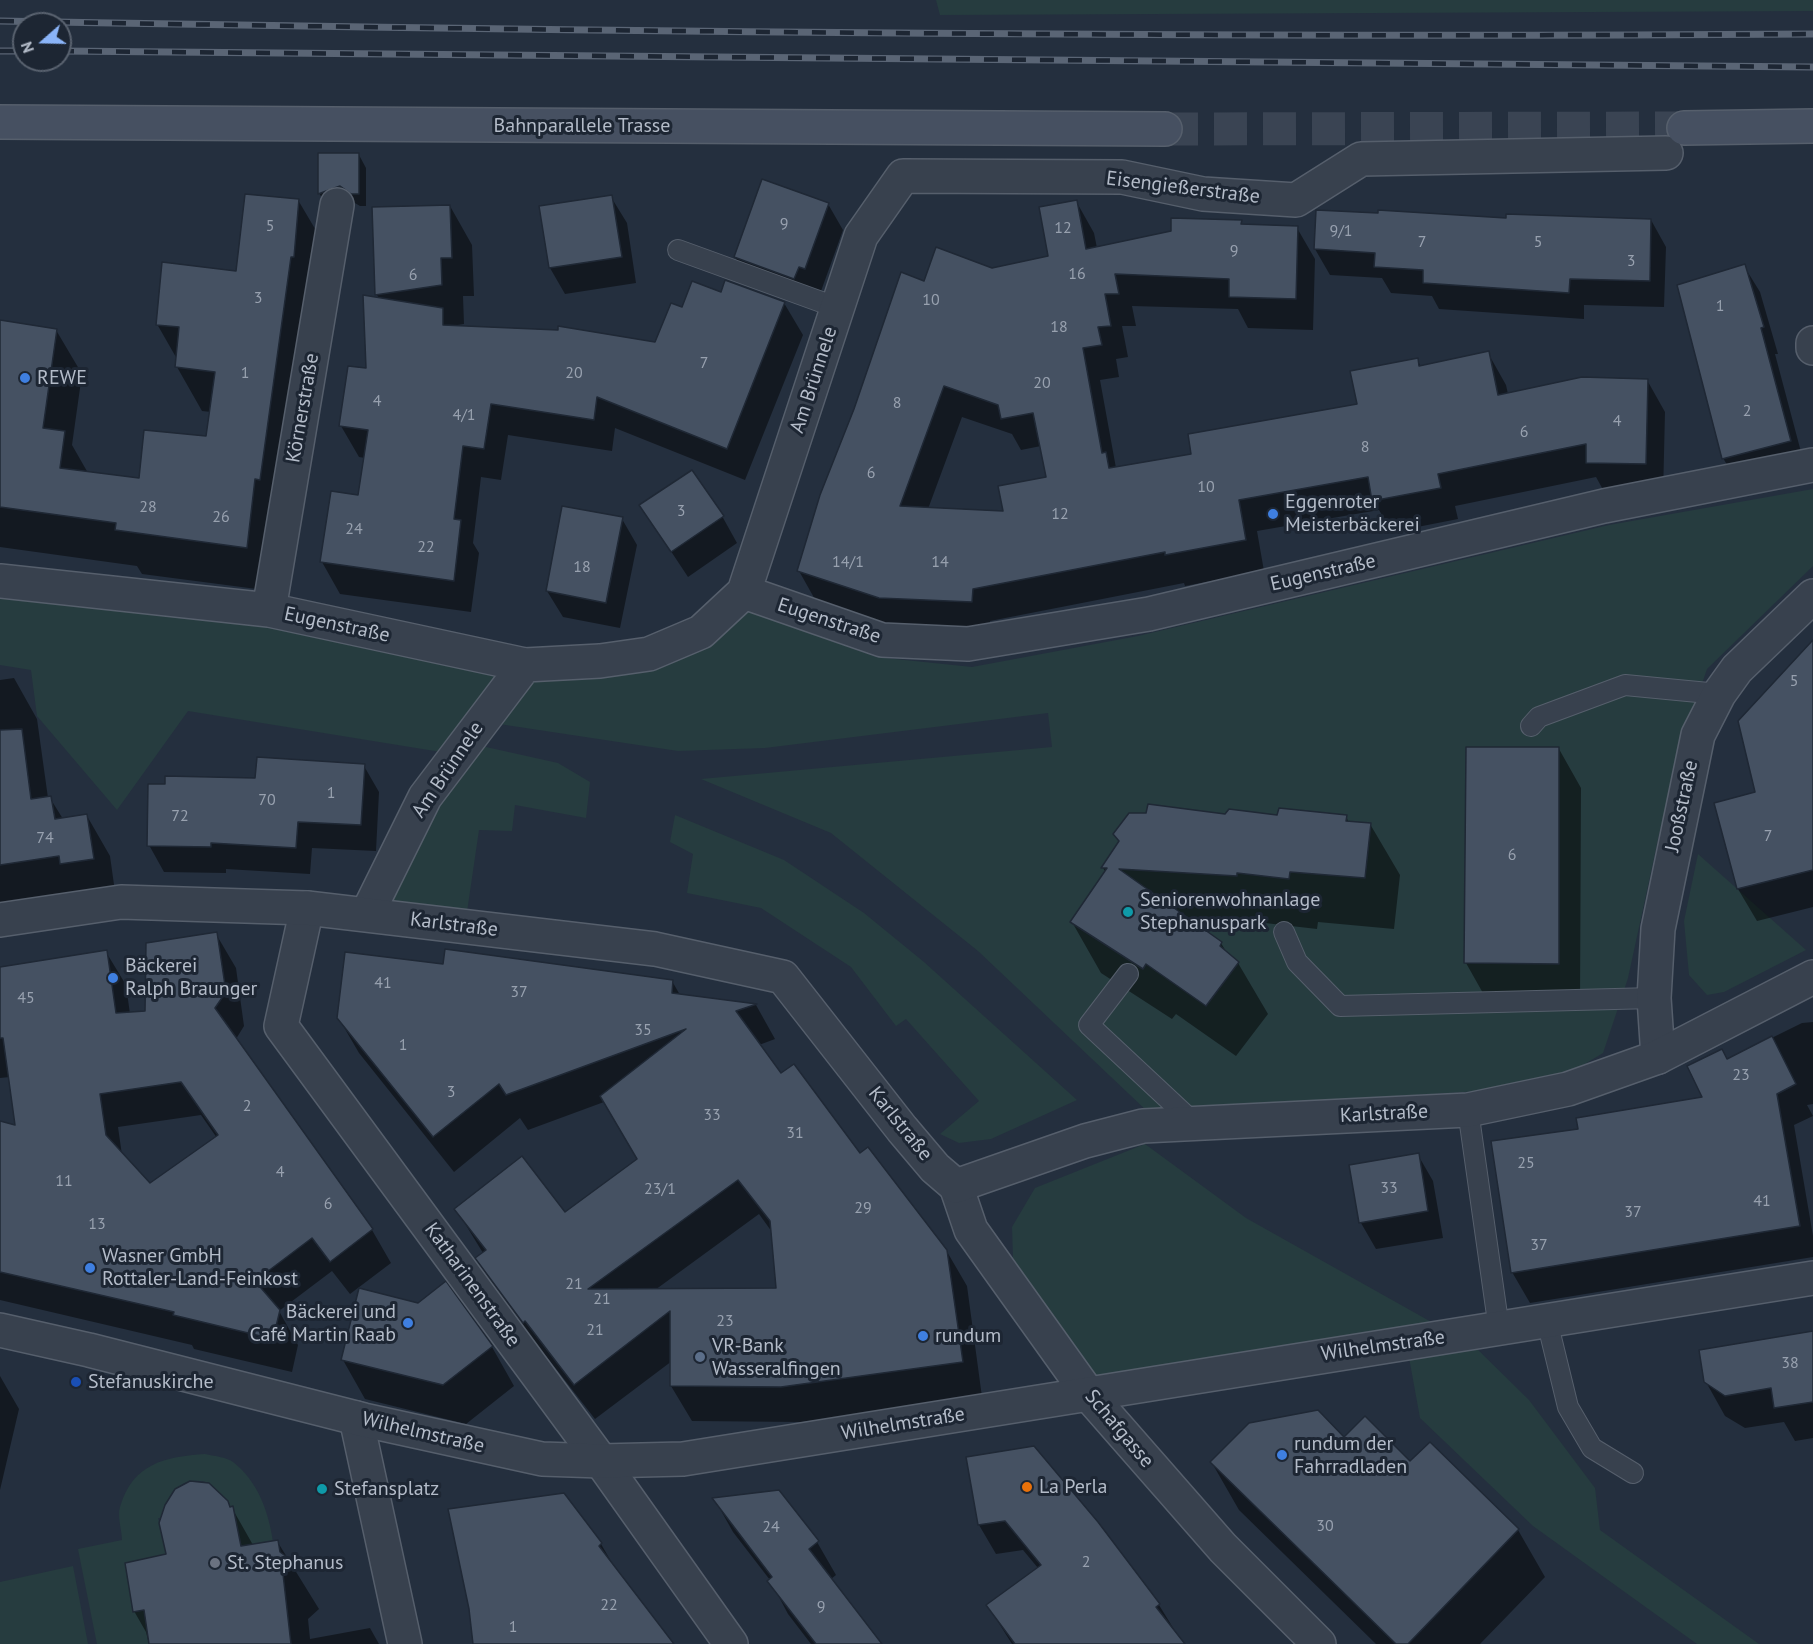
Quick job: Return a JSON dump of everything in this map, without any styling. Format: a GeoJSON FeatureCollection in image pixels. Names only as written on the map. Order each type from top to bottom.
{"type":"FeatureCollection","features":[{"type":"Feature","properties":{"kind":"main road","name":"Bahnparallele Trasse"},"geometry":{"type":"LineString","coordinates":[[0,122],[1165,129]]}},
{"type":"Feature","properties":{"kind":"main road"},"geometry":{"type":"LineString","coordinates":[[1675,141],[1813,126]]}},
{"type":"Feature","properties":{"kind":"street","name":"Eisengießerstraße"},"geometry":{"type":"LineString","coordinates":[[903,176],[1122,177],[1203,194],[1296,200],[1361,159],[1675,141]]}},
{"type":"Feature","properties":{"kind":"street","name":"Am Brünnele"},"geometry":{"type":"LineString","coordinates":[[744,592],[861,236],[903,176]]}},
{"type":"Feature","properties":{"kind":"street","name":"Körnerstraße"},"geometry":{"type":"LineString","coordinates":[[269,610],[337,206]]}},
{"type":"Feature","properties":{"kind":"street"},"geometry":{"type":"LineString","coordinates":[[1813,343],[1813,348]]}},
{"type":"Feature","properties":{"kind":"street","name":"Eugenstraße"},"geometry":{"type":"LineString","coordinates":[[0,581],[269,610],[525,665],[600,661],[649,654],[701,632],[744,592],[882,640],[968,644],[1149,614],[1604,506],[1813,465]]}},
{"type":"Feature","properties":{"kind":"street","name":"Jooßstraße"},"geometry":{"type":"LineString","coordinates":[[1658,1057],[1654,998],[1658,929],[1698,735],[1719,694],[1737,669],[1813,597]]}},
{"type":"Feature","properties":{"kind":"street","name":"Am Brünnele"},"geometry":{"type":"LineString","coordinates":[[367,914],[425,797],[525,665]]}},
{"type":"Feature","properties":{"kind":"street","name":"Karlstraße"},"geometry":{"type":"LineString","coordinates":[[0,920],[121,902],[307,908],[655,949],[783,977],[934,1168],[956,1186],[1085,1141],[1143,1126],[1468,1110],[1568,1089],[1658,1057],[1813,977]]}},
{"type":"Feature","properties":{"kind":"street","name":"Katharinenstraße"},"geometry":{"type":"LineString","coordinates":[[307,908],[281,1026],[601,1461],[731,1644]]}},
{"type":"Feature","properties":{"kind":"street","name":"Schafgasse"},"geometry":{"type":"LineString","coordinates":[[956,1186],[971,1230],[1089,1395],[1223,1548],[1319,1644]]}},
{"type":"Feature","properties":{"kind":"street","name":"Wilhelmstraße"},"geometry":{"type":"LineString","coordinates":[[0,1330],[101,1353],[356,1418],[542,1459],[601,1461],[683,1459],[1813,1278]]}},
{"type":"Feature","properties":{"kind":"street"},"geometry":{"type":"LineString","coordinates":[[356,1418],[405,1644]]}},
{"type":"Feature","properties":{"kind":"lane"},"geometry":{"type":"LineString","coordinates":[[678,250],[838,308]]}},
{"type":"Feature","properties":{"kind":"lane"},"geometry":{"type":"LineString","coordinates":[[1531,726],[1539,717],[1625,685],[1719,694]]}},
{"type":"Feature","properties":{"kind":"lane"},"geometry":{"type":"LineString","coordinates":[[1284,932],[1297,962],[1340,1006],[1654,998]]}},
{"type":"Feature","properties":{"kind":"lane"},"geometry":{"type":"LineString","coordinates":[[1128,974],[1089,1024],[1194,1123]]}},
{"type":"Feature","properties":{"kind":"lane"},"geometry":{"type":"LineString","coordinates":[[1468,1110],[1499,1329]]}},
{"type":"Feature","properties":{"kind":"lane"},"geometry":{"type":"LineString","coordinates":[[1547,1321],[1568,1407],[1592,1448],[1633,1473]]}},
{"type":"Feature","properties":{"kind":"green space"},"geometry":{"type":"Polygon","coordinates":[[[936,0],[1813,0],[1813,11],[940,15],[936,0]]]}},
{"type":"Feature","properties":{"kind":"green space"},"geometry":{"type":"Polygon","coordinates":[[[1813,489],[1813,566],[1707,669],[1688,725],[1659,835],[1628,978],[1603,1053],[1568,1074],[1480,1091],[1148,1112],[978,951],[831,833],[701,779],[1052,747],[1048,713],[765,748],[678,751],[499,724],[534,675],[702,645],[750,611],[876,657],[972,667],[1138,636],[1609,525],[1813,489]]]}},
{"type":"Feature","properties":{"kind":"green space"},"geometry":{"type":"Polygon","coordinates":[[[0,589],[269,619],[510,671],[447,753],[188,711],[117,810],[37,716],[31,670],[0,665],[0,589]]]}},
{"type":"Feature","properties":{"kind":"green space"},"geometry":{"type":"Polygon","coordinates":[[[477,745],[558,763],[590,782],[586,818],[515,805],[512,831],[479,830],[467,912],[383,903],[437,803],[477,745]]]}},
{"type":"Feature","properties":{"kind":"green space"},"geometry":{"type":"Polygon","coordinates":[[[675,815],[784,860],[864,913],[924,962],[1077,1100],[991,1139],[959,1143],[940,1134],[979,1101],[906,1019],[896,1026],[851,967],[761,908],[687,893],[693,854],[670,842],[675,815]]]}},
{"type":"Feature","properties":{"kind":"green space"},"geometry":{"type":"Polygon","coordinates":[[[1698,854],[1806,950],[1724,992],[1707,995],[1689,975],[1684,921],[1698,854]]]}},
{"type":"Feature","properties":{"kind":"green space"},"geometry":{"type":"Polygon","coordinates":[[[1145,1144],[1246,1218],[1442,1328],[1095,1384],[1013,1258],[1012,1227],[1035,1188],[1145,1144]]]}},
{"type":"Feature","properties":{"kind":"green space"},"geometry":{"type":"Polygon","coordinates":[[[1471,1343],[1529,1400],[1595,1488],[1600,1530],[1759,1644],[1697,1644],[1533,1526],[1420,1418],[1408,1352],[1471,1343]]]}},
{"type":"Feature","properties":{"kind":"green space"},"geometry":{"type":"Polygon","coordinates":[[[205,1454],[230,1460],[249,1478],[261,1498],[269,1520],[273,1542],[235,1548],[233,1507],[230,1507],[209,1483],[190,1481],[183,1484],[172,1494],[161,1518],[158,1518],[168,1559],[125,1564],[134,1604],[133,1611],[144,1608],[149,1644],[97,1644],[78,1549],[122,1540],[120,1507],[126,1492],[142,1472],[164,1460],[205,1454]]]}},
{"type":"Feature","properties":{"kind":"green space"},"geometry":{"type":"Polygon","coordinates":[[[73,1566],[88,1644],[0,1644],[0,1582],[73,1566]]]}},
{"type":"Feature","properties":{"kind":"building"},"geometry":{"type":"Polygon","coordinates":[[[318,153],[359,153],[359,194],[351,194],[340,186],[318,194],[318,153]]]}},
{"type":"Feature","properties":{"kind":"building"},"geometry":{"type":"Polygon","coordinates":[[[762,179],[829,203],[805,269],[799,267],[794,279],[734,257],[762,179]]]}},
{"type":"Feature","properties":{"kind":"building"},"geometry":{"type":"Polygon","coordinates":[[[245,194],[299,199],[294,257],[291,257],[260,480],[255,479],[247,548],[115,530],[116,523],[0,507],[0,320],[57,329],[43,428],[65,431],[60,468],[139,478],[144,430],[206,436],[215,372],[175,367],[179,327],[156,325],[162,262],[236,271],[245,194]]]}},
{"type":"Feature","properties":{"kind":"building"},"geometry":{"type":"Polygon","coordinates":[[[612,195],[622,257],[549,268],[539,206],[612,195]]]}},
{"type":"Feature","properties":{"kind":"building"},"geometry":{"type":"Polygon","coordinates":[[[1077,200],[1086,249],[1171,231],[1171,218],[1242,220],[1241,224],[1298,226],[1296,299],[1229,297],[1229,279],[1115,274],[1119,294],[1105,294],[1111,326],[1098,327],[1102,345],[1083,348],[1102,453],[1106,452],[1109,468],[1191,454],[1188,434],[1357,404],[1350,371],[1418,358],[1419,366],[1489,351],[1498,395],[1582,377],[1648,379],[1646,464],[1586,463],[1586,444],[1438,474],[1441,488],[1372,501],[1368,477],[1239,500],[1246,540],[1165,555],[1165,552],[973,589],[972,602],[879,598],[797,571],[820,495],[854,409],[901,272],[924,281],[936,247],[992,268],[1048,256],[1039,207],[1077,200]],[[944,386],[900,506],[1003,511],[998,486],[1046,477],[1033,413],[1001,419],[998,405],[944,386]]]}},
{"type":"Feature","properties":{"kind":"building"},"geometry":{"type":"Polygon","coordinates":[[[450,205],[452,258],[441,258],[442,285],[375,295],[372,207],[450,205]]]}},
{"type":"Feature","properties":{"kind":"building"},"geometry":{"type":"Polygon","coordinates":[[[1316,210],[1378,213],[1378,210],[1506,218],[1506,214],[1651,219],[1650,281],[1570,279],[1569,293],[1423,283],[1423,270],[1374,267],[1375,253],[1314,249],[1316,210]]]}},
{"type":"Feature","properties":{"kind":"building"},"geometry":{"type":"Polygon","coordinates":[[[1745,264],[1764,327],[1761,328],[1791,441],[1722,459],[1677,285],[1745,264]]]}},
{"type":"Feature","properties":{"kind":"building"},"geometry":{"type":"Polygon","coordinates":[[[725,280],[785,302],[727,449],[597,397],[594,420],[491,404],[484,449],[463,446],[454,519],[461,520],[454,581],[320,562],[331,491],[358,495],[368,430],[339,426],[348,366],[366,368],[363,295],[443,308],[443,325],[558,330],[558,326],[655,342],[671,303],[682,307],[692,281],[721,292],[725,280]]]}},
{"type":"Feature","properties":{"kind":"building"},"geometry":{"type":"Polygon","coordinates":[[[692,470],[724,516],[671,552],[639,505],[692,470]]]}},
{"type":"Feature","properties":{"kind":"building"},"geometry":{"type":"Polygon","coordinates":[[[562,506],[623,517],[606,603],[546,591],[562,506]]]}},
{"type":"Feature","properties":{"kind":"building"},"geometry":{"type":"Polygon","coordinates":[[[1813,640],[1813,870],[1737,889],[1714,803],[1755,792],[1738,721],[1813,640]]]}},
{"type":"Feature","properties":{"kind":"building"},"geometry":{"type":"Polygon","coordinates":[[[22,729],[31,799],[51,796],[55,819],[87,814],[94,859],[60,864],[59,856],[0,865],[0,730],[22,729]]]}},
{"type":"Feature","properties":{"kind":"building"},"geometry":{"type":"Polygon","coordinates":[[[1466,747],[1559,747],[1559,964],[1464,963],[1466,747]]]}},
{"type":"Feature","properties":{"kind":"building"},"geometry":{"type":"Polygon","coordinates":[[[257,757],[365,764],[361,825],[298,822],[296,848],[211,843],[211,847],[147,846],[148,784],[165,784],[165,776],[255,778],[257,757]]]}},
{"type":"Feature","properties":{"kind":"building","name":"Seniorenwohnanlage Stephanuspark"},"geometry":{"type":"Polygon","coordinates":[[[1148,804],[1225,814],[1229,809],[1277,815],[1279,808],[1347,815],[1346,821],[1371,823],[1365,878],[1290,872],[1289,879],[1237,873],[1237,876],[1119,869],[1222,942],[1220,946],[1239,962],[1206,1006],[1146,964],[1143,969],[1070,922],[1107,868],[1101,868],[1119,841],[1113,834],[1129,813],[1146,813],[1148,804]]]}},
{"type":"Feature","properties":{"kind":"building"},"geometry":{"type":"Polygon","coordinates":[[[217,932],[226,992],[215,1008],[373,1229],[330,1262],[312,1238],[255,1281],[280,1310],[273,1339],[173,1315],[174,1312],[0,1272],[0,1121],[15,1125],[3,1038],[0,1038],[0,967],[107,950],[116,1013],[145,1011],[146,943],[217,932]],[[181,1082],[100,1094],[106,1135],[150,1183],[218,1135],[181,1082]]]}},
{"type":"Feature","properties":{"kind":"building"},"geometry":{"type":"Polygon","coordinates":[[[445,949],[673,980],[672,993],[757,1004],[736,1011],[781,1073],[794,1064],[860,1153],[868,1147],[947,1250],[963,1362],[781,1387],[670,1386],[670,1311],[574,1385],[525,1321],[523,1323],[475,1258],[486,1250],[454,1209],[522,1156],[565,1212],[637,1159],[600,1096],[686,1029],[506,1095],[499,1084],[433,1137],[337,1018],[345,952],[443,964],[445,949]],[[738,1180],[588,1289],[776,1288],[770,1221],[738,1180]]]}},
{"type":"Feature","properties":{"kind":"building"},"geometry":{"type":"Polygon","coordinates":[[[1772,1036],[1796,1084],[1777,1094],[1800,1226],[1511,1273],[1491,1141],[1578,1129],[1576,1118],[1702,1097],[1687,1066],[1722,1049],[1727,1059],[1772,1036]]]}},
{"type":"Feature","properties":{"kind":"building"},"geometry":{"type":"Polygon","coordinates":[[[1419,1153],[1428,1211],[1359,1223],[1349,1165],[1419,1153]]]}},
{"type":"Feature","properties":{"kind":"building"},"geometry":{"type":"Polygon","coordinates":[[[446,1281],[493,1346],[443,1385],[341,1360],[359,1288],[418,1303],[446,1281]]]}},
{"type":"Feature","properties":{"kind":"building"},"geometry":{"type":"Polygon","coordinates":[[[1813,1331],[1813,1402],[1774,1408],[1771,1388],[1725,1396],[1704,1382],[1699,1350],[1813,1331]]]}},
{"type":"Feature","properties":{"kind":"building"},"geometry":{"type":"Polygon","coordinates":[[[1318,1410],[1344,1437],[1365,1416],[1410,1461],[1430,1442],[1519,1529],[1408,1644],[1396,1644],[1210,1462],[1249,1423],[1318,1410]]]}},
{"type":"Feature","properties":{"kind":"building"},"geometry":{"type":"Polygon","coordinates":[[[1034,1446],[1098,1522],[1160,1604],[1156,1607],[1185,1644],[1015,1644],[986,1605],[1041,1565],[1005,1521],[978,1525],[966,1457],[1034,1446]]]}},
{"type":"Feature","properties":{"kind":"building","name":"St. Stephanus"},"geometry":{"type":"Polygon","coordinates":[[[190,1481],[209,1483],[228,1501],[230,1507],[233,1506],[241,1546],[278,1540],[280,1552],[295,1563],[283,1574],[291,1644],[149,1644],[144,1610],[133,1612],[125,1563],[166,1554],[159,1523],[165,1505],[175,1489],[190,1481]]]}},
{"type":"Feature","properties":{"kind":"building"},"geometry":{"type":"Polygon","coordinates":[[[779,1490],[819,1541],[809,1549],[882,1644],[816,1644],[767,1581],[772,1577],[712,1498],[779,1490]]]}},
{"type":"Feature","properties":{"kind":"building"},"geometry":{"type":"Polygon","coordinates":[[[564,1493],[602,1543],[599,1546],[674,1644],[473,1644],[469,1609],[448,1509],[564,1493]]]}},
{"type":"Feature","properties":{"kind":"tunnel"},"geometry":{"type":"LineString","coordinates":[[1165,129],[1684,128]]}},
{"type":"Feature","properties":{"kind":"railway"},"geometry":{"type":"LineString","coordinates":[[0,21],[906,33],[1813,34]]}},
{"type":"Feature","properties":{"kind":"railway"},"geometry":{"type":"LineString","coordinates":[[0,51],[12,51]]}},
{"type":"Feature","properties":{"kind":"railway"},"geometry":{"type":"LineString","coordinates":[[72,51],[1813,67]]}},
{"type":"Feature","properties":{"kind":"place","name":"REWE"},"geometry":{"type":"Point","coordinates":[25,378]}},
{"type":"Feature","properties":{"kind":"place","name":"Eggenroter Meisterbäckerei"},"geometry":{"type":"Point","coordinates":[1273,514]}},
{"type":"Feature","properties":{"kind":"place","name":"Seniorenwohnanlage Stephanuspark"},"geometry":{"type":"Point","coordinates":[1128,912]}},
{"type":"Feature","properties":{"kind":"place","name":"Bäckerei Ralph Braunger"},"geometry":{"type":"Point","coordinates":[113,978]}},
{"type":"Feature","properties":{"kind":"place","name":"Wasner GmbH Rottaler-Land-Feinkost"},"geometry":{"type":"Point","coordinates":[90,1268]}},
{"type":"Feature","properties":{"kind":"place","name":"Bäckerei und Café Martin Raab"},"geometry":{"type":"Point","coordinates":[408,1323]}},
{"type":"Feature","properties":{"kind":"place","name":"rundum"},"geometry":{"type":"Point","coordinates":[923,1336]}},
{"type":"Feature","properties":{"kind":"place","name":"VR-Bank Wasseralfingen"},"geometry":{"type":"Point","coordinates":[700,1357]}},
{"type":"Feature","properties":{"kind":"place","name":"Stefanuskirche"},"geometry":{"type":"Point","coordinates":[76,1382]}},
{"type":"Feature","properties":{"kind":"place","name":"rundum der Fahrradladen"},"geometry":{"type":"Point","coordinates":[1282,1455]}},
{"type":"Feature","properties":{"kind":"place","name":"La Perla"},"geometry":{"type":"Point","coordinates":[1027,1487]}},
{"type":"Feature","properties":{"kind":"place","name":"Stefansplatz"},"geometry":{"type":"Point","coordinates":[322,1489]}},
{"type":"Feature","properties":{"kind":"place","name":"St. Stephanus"},"geometry":{"type":"Point","coordinates":[215,1563]}}]}
